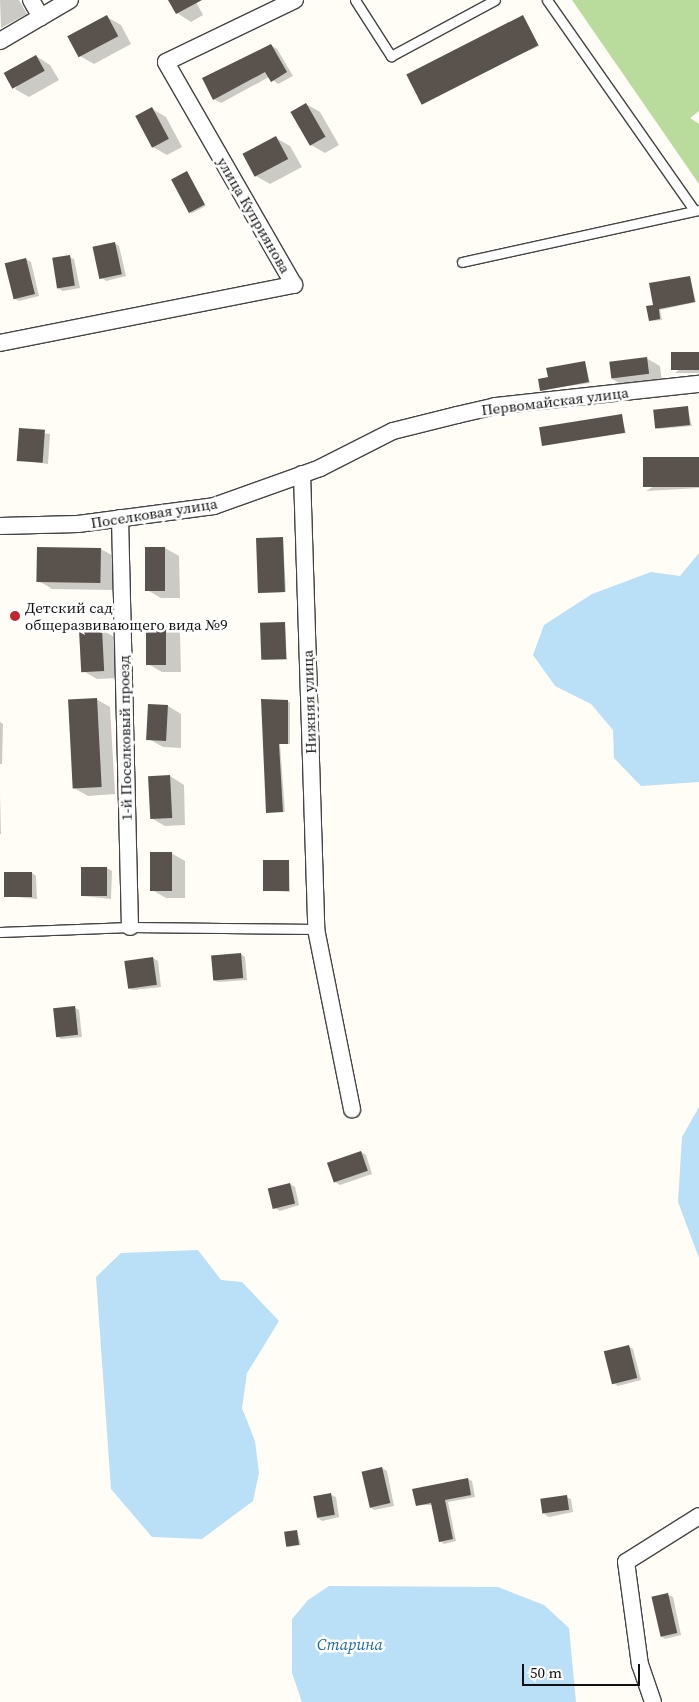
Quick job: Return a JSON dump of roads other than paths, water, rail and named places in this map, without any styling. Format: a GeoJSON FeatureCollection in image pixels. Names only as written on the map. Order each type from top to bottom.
{"type":"FeatureCollection","features":[{"type":"Feature","properties":{"kind":"street"},"geometry":{"type":"LineString","coordinates":[[31,0],[41,17]]}},
{"type":"Feature","properties":{"kind":"street"},"geometry":{"type":"LineString","coordinates":[[0,41],[70,0]]}},
{"type":"Feature","properties":{"kind":"street","name":"улица Куприянова"},"geometry":{"type":"LineString","coordinates":[[0,343],[294,285],[166,62],[296,0]]}},
{"type":"Feature","properties":{"kind":"street","name":"Первомайская улица"},"geometry":{"type":"LineString","coordinates":[[302,474],[393,431],[495,406],[699,384]]}},
{"type":"Feature","properties":{"kind":"street","name":"Поселковая улица"},"geometry":{"type":"LineString","coordinates":[[0,526],[78,524],[214,506],[302,474]]}},
{"type":"Feature","properties":{"kind":"street","name":"Нижняя улица"},"geometry":{"type":"LineString","coordinates":[[302,474],[316,929],[352,1109]]}},
{"type":"Feature","properties":{"kind":"street","name":"1-й Поселковый проезд"},"geometry":{"type":"LineString","coordinates":[[120,518],[130,927]]}},
{"type":"Feature","properties":{"kind":"street"},"geometry":{"type":"LineString","coordinates":[[653,1702],[640,1664],[626,1562],[699,1516]]}},
{"type":"Feature","properties":{"kind":"lane"},"geometry":{"type":"LineString","coordinates":[[355,0],[391,56],[495,0]]}},
{"type":"Feature","properties":{"kind":"lane"},"geometry":{"type":"LineString","coordinates":[[462,262],[696,210],[547,0]]}},
{"type":"Feature","properties":{"kind":"lane"},"geometry":{"type":"LineString","coordinates":[[0,932],[130,927],[316,929]]}},
{"type":"Feature","properties":{"kind":"water"},"geometry":{"type":"Polygon","coordinates":[[[699,553],[699,782],[641,786],[614,758],[613,730],[591,704],[555,686],[533,655],[544,625],[592,594],[651,572],[680,576],[699,553]]]}},
{"type":"Feature","properties":{"kind":"water"},"geometry":{"type":"Polygon","coordinates":[[[699,1107],[699,1258],[678,1202],[682,1137],[699,1107]]]}},
{"type":"Feature","properties":{"kind":"water"},"geometry":{"type":"Polygon","coordinates":[[[198,1250],[221,1280],[242,1282],[279,1321],[247,1373],[242,1408],[255,1441],[259,1473],[253,1501],[202,1539],[152,1537],[111,1489],[96,1277],[121,1253],[198,1250]]]}},
{"type":"Feature","properties":{"kind":"water","name":"Cтарина"},"geometry":{"type":"Polygon","coordinates":[[[329,1586],[498,1587],[544,1605],[569,1628],[576,1702],[302,1702],[292,1673],[292,1619],[308,1600],[329,1586]]]}},
{"type":"Feature","properties":{"kind":"place","name":"Детский сад общеразвивающего вида №9"},"geometry":{"type":"Point","coordinates":[15,616]}}]}
